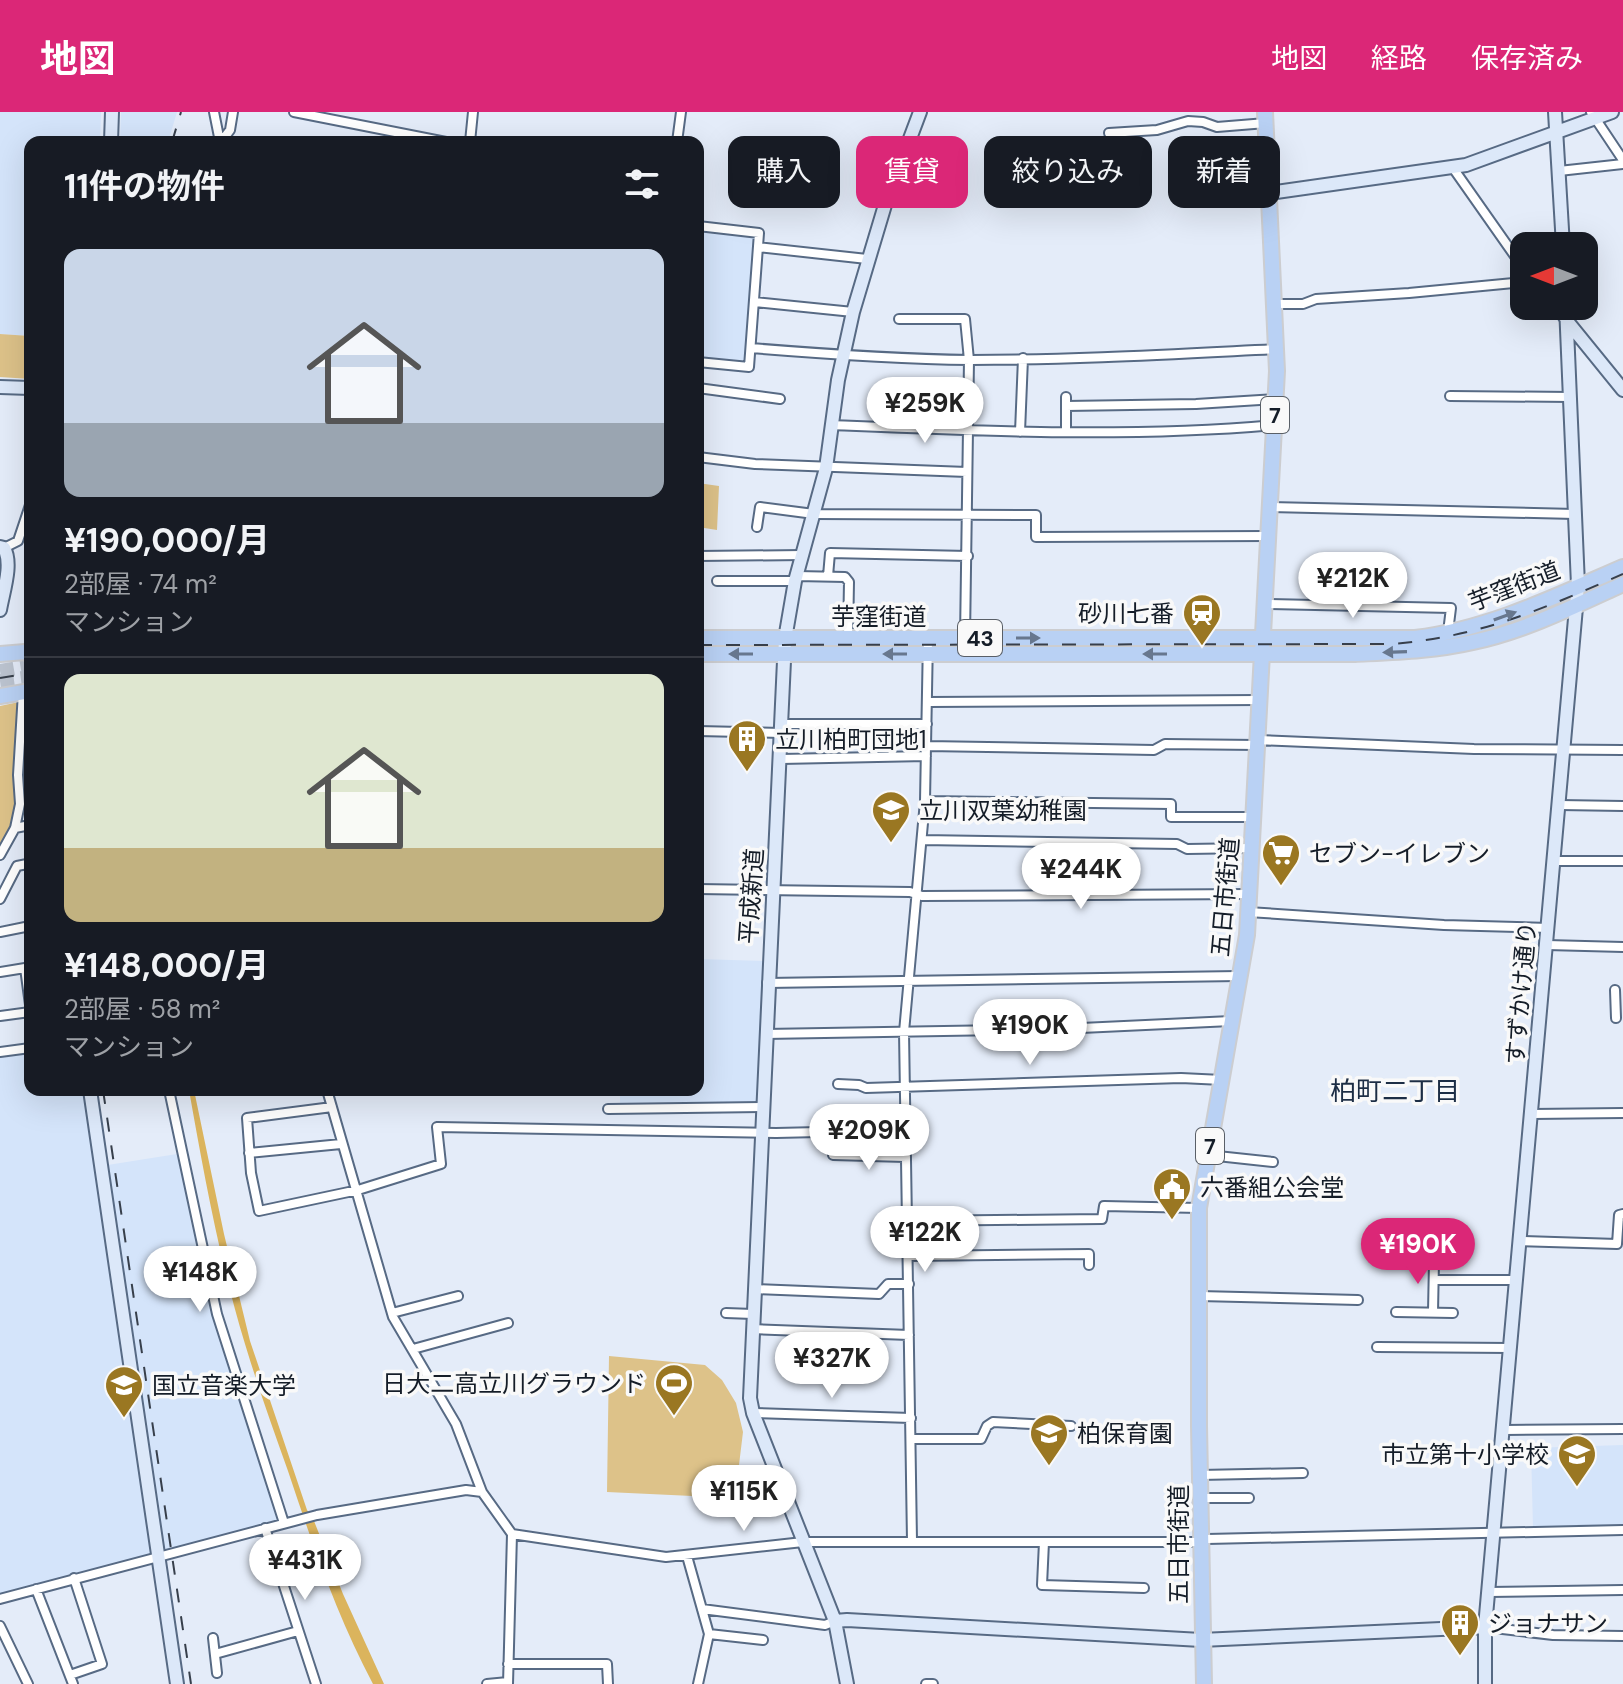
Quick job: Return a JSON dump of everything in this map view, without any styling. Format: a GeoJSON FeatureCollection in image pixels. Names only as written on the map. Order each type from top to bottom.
{"type":"FeatureCollection","features":[{"type":"Feature","properties":{"kind":"main road","name":"五日市街道"},"geometry":{"type":"LineString","coordinates":[[1204,1684],[1201,1640],[1199,1208],[1248,912],[1276,399],[1277,349],[1270,208]]}},
{"type":"Feature","properties":{"kind":"main road","name":"芋窪街道"},"geometry":{"type":"LineString","coordinates":[[704,638],[1390,639],[1448,632],[1508,615],[1623,567]]}},
{"type":"Feature","properties":{"kind":"main road","name":"芋窪街道"},"geometry":{"type":"LineString","coordinates":[[704,654],[1369,654],[1475,642],[1525,626],[1623,584]]}},
{"type":"Feature","properties":{"kind":"main road"},"geometry":{"type":"LineString","coordinates":[[0,654],[24,652]]}},
{"type":"Feature","properties":{"kind":"main road"},"geometry":{"type":"LineString","coordinates":[[0,696],[24,692]]}},
{"type":"Feature","properties":{"kind":"street"},"geometry":{"type":"LineString","coordinates":[[111,136],[112,112]]}},
{"type":"Feature","properties":{"kind":"street"},"geometry":{"type":"LineString","coordinates":[[214,112],[219,136]]}},
{"type":"Feature","properties":{"kind":"street"},"geometry":{"type":"LineString","coordinates":[[225,136],[230,130],[233,112]]}},
{"type":"Feature","properties":{"kind":"street"},"geometry":{"type":"LineString","coordinates":[[294,112],[416,136]]}},
{"type":"Feature","properties":{"kind":"street"},"geometry":{"type":"LineString","coordinates":[[471,136],[473,112]]}},
{"type":"Feature","properties":{"kind":"street"},"geometry":{"type":"LineString","coordinates":[[678,136],[681,112]]}},
{"type":"Feature","properties":{"kind":"street","name":"平成新道"},"geometry":{"type":"LineString","coordinates":[[847,1684],[835,1621],[753,1413],[750,1398],[767,983],[775,890],[785,639],[796,578],[826,468],[831,425],[853,312],[885,205],[920,112]]}},
{"type":"Feature","properties":{"kind":"street"},"geometry":{"type":"LineString","coordinates":[[1555,112],[1562,232]]}},
{"type":"Feature","properties":{"kind":"street"},"geometry":{"type":"LineString","coordinates":[[1280,192],[1453,168],[1556,133],[1593,115],[1612,112]]}},
{"type":"Feature","properties":{"kind":"street"},"geometry":{"type":"LineString","coordinates":[[1559,171],[1623,162],[1593,115]]}},
{"type":"Feature","properties":{"kind":"street"},"geometry":{"type":"LineString","coordinates":[[1109,133],[1157,130],[1188,121],[1217,127],[1265,117]]}},
{"type":"Feature","properties":{"kind":"street"},"geometry":{"type":"LineString","coordinates":[[1453,168],[1510,249]]}},
{"type":"Feature","properties":{"kind":"street"},"geometry":{"type":"LineString","coordinates":[[704,227],[759,233],[749,367],[704,363]]}},
{"type":"Feature","properties":{"kind":"street"},"geometry":{"type":"LineString","coordinates":[[758,247],[867,259]]}},
{"type":"Feature","properties":{"kind":"street"},"geometry":{"type":"LineString","coordinates":[[1274,304],[1303,304],[1316,299],[1510,283]]}},
{"type":"Feature","properties":{"kind":"street"},"geometry":{"type":"LineString","coordinates":[[755,302],[853,312]]}},
{"type":"Feature","properties":{"kind":"street"},"geometry":{"type":"LineString","coordinates":[[899,319],[965,319],[969,360],[965,638]]}},
{"type":"Feature","properties":{"kind":"street"},"geometry":{"type":"LineString","coordinates":[[1567,321],[1623,390]]}},
{"type":"Feature","properties":{"kind":"street","name":"すずかけ通り"},"geometry":{"type":"LineString","coordinates":[[1485,1684],[1485,1627],[1577,604],[1567,321]]}},
{"type":"Feature","properties":{"kind":"street"},"geometry":{"type":"LineString","coordinates":[[751,348],[843,356],[969,360],[1277,349]]}},
{"type":"Feature","properties":{"kind":"street"},"geometry":{"type":"LineString","coordinates":[[1020,432],[1023,358]]}},
{"type":"Feature","properties":{"kind":"street"},"geometry":{"type":"LineString","coordinates":[[0,387],[24,388]]}},
{"type":"Feature","properties":{"kind":"street"},"geometry":{"type":"LineString","coordinates":[[704,389],[780,399]]}},
{"type":"Feature","properties":{"kind":"street"},"geometry":{"type":"LineString","coordinates":[[1450,396],[1571,397]]}},
{"type":"Feature","properties":{"kind":"street"},"geometry":{"type":"LineString","coordinates":[[1066,431],[1066,402],[1196,404],[1276,399]]}},
{"type":"Feature","properties":{"kind":"street"},"geometry":{"type":"LineString","coordinates":[[831,425],[1020,432],[1207,431],[1274,425]]}},
{"type":"Feature","properties":{"kind":"street"},"geometry":{"type":"LineString","coordinates":[[704,458],[826,468],[967,472]]}},
{"type":"Feature","properties":{"kind":"street"},"geometry":{"type":"LineString","coordinates":[[757,527],[760,507],[814,514],[1036,515],[1036,537],[1268,536]]}},
{"type":"Feature","properties":{"kind":"street"},"geometry":{"type":"LineString","coordinates":[[1270,507],[1575,514]]}},
{"type":"Feature","properties":{"kind":"street"},"geometry":{"type":"LineString","coordinates":[[0,610],[8,560],[2,548],[18,541],[24,523]]}},
{"type":"Feature","properties":{"kind":"street"},"geometry":{"type":"LineString","coordinates":[[828,576],[830,553],[968,556]]}},
{"type":"Feature","properties":{"kind":"street"},"geometry":{"type":"LineString","coordinates":[[704,556],[803,555]]}},
{"type":"Feature","properties":{"kind":"street"},"geometry":{"type":"LineString","coordinates":[[717,581],[845,577],[849,582],[848,638]]}},
{"type":"Feature","properties":{"kind":"street"},"geometry":{"type":"LineString","coordinates":[[1265,604],[1451,608],[1448,632]]}},
{"type":"Feature","properties":{"kind":"street"},"geometry":{"type":"LineString","coordinates":[[912,1541],[904,1032],[925,801],[928,638]]}},
{"type":"Feature","properties":{"kind":"street"},"geometry":{"type":"LineString","coordinates":[[928,702],[1259,700]]}},
{"type":"Feature","properties":{"kind":"street"},"geometry":{"type":"LineString","coordinates":[[0,855],[15,828],[20,804],[18,775],[24,713]]}},
{"type":"Feature","properties":{"kind":"street"},"geometry":{"type":"LineString","coordinates":[[704,731],[927,724]]}},
{"type":"Feature","properties":{"kind":"street"},"geometry":{"type":"LineString","coordinates":[[781,759],[926,751],[1154,750],[1165,744],[1257,742],[1623,750]]}},
{"type":"Feature","properties":{"kind":"street"},"geometry":{"type":"LineString","coordinates":[[925,801],[1171,804],[1171,817],[1254,817]]}},
{"type":"Feature","properties":{"kind":"street"},"geometry":{"type":"LineString","coordinates":[[1560,805],[1623,806]]}},
{"type":"Feature","properties":{"kind":"street"},"geometry":{"type":"LineString","coordinates":[[15,828],[24,826]]}},
{"type":"Feature","properties":{"kind":"street"},"geometry":{"type":"LineString","coordinates":[[922,840],[1177,844],[1187,849],[1252,848]]}},
{"type":"Feature","properties":{"kind":"street"},"geometry":{"type":"LineString","coordinates":[[1555,861],[1623,861]]}},
{"type":"Feature","properties":{"kind":"street"},"geometry":{"type":"LineString","coordinates":[[0,899],[17,866],[24,865]]}},
{"type":"Feature","properties":{"kind":"street"},"geometry":{"type":"LineString","coordinates":[[704,889],[917,894],[1249,894]]}},
{"type":"Feature","properties":{"kind":"street"},"geometry":{"type":"LineString","coordinates":[[1248,912],[1444,925],[1549,928]]}},
{"type":"Feature","properties":{"kind":"street"},"geometry":{"type":"LineString","coordinates":[[0,932],[24,927]]}},
{"type":"Feature","properties":{"kind":"street"},"geometry":{"type":"LineString","coordinates":[[1547,945],[1623,947]]}},
{"type":"Feature","properties":{"kind":"street"},"geometry":{"type":"LineString","coordinates":[[0,972],[24,968]]}},
{"type":"Feature","properties":{"kind":"street"},"geometry":{"type":"LineString","coordinates":[[767,983],[1239,976]]}},
{"type":"Feature","properties":{"kind":"street"},"geometry":{"type":"LineString","coordinates":[[1616,1018],[1618,997]]}},
{"type":"Feature","properties":{"kind":"street"},"geometry":{"type":"LineString","coordinates":[[0,1016],[24,1013]]}},
{"type":"Feature","properties":{"kind":"street"},"geometry":{"type":"LineString","coordinates":[[765,1034],[1060,1029],[1231,1021]]}},
{"type":"Feature","properties":{"kind":"street"},"geometry":{"type":"LineString","coordinates":[[0,1052],[24,1049]]}},
{"type":"Feature","properties":{"kind":"street"},"geometry":{"type":"LineString","coordinates":[[838,1084],[866,1088],[1181,1078],[1222,1080]]}},
{"type":"Feature","properties":{"kind":"street"},"geometry":{"type":"LineString","coordinates":[[91,1096],[177,1684]]}},
{"type":"Feature","properties":{"kind":"street"},"geometry":{"type":"LineString","coordinates":[[170,1096],[217,1314],[284,1523]]}},
{"type":"Feature","properties":{"kind":"street"},"geometry":{"type":"LineString","coordinates":[[329,1096],[392,1313],[462,1435],[482,1492],[512,1534],[508,1683],[487,1684]]}},
{"type":"Feature","properties":{"kind":"street"},"geometry":{"type":"LineString","coordinates":[[332,1107],[247,1118],[249,1153],[259,1211],[358,1190],[441,1164],[437,1127],[761,1132],[906,1130]]}},
{"type":"Feature","properties":{"kind":"street"},"geometry":{"type":"LineString","coordinates":[[608,1109],[762,1107]]}},
{"type":"Feature","properties":{"kind":"street"},"geometry":{"type":"LineString","coordinates":[[1532,1114],[1623,1113]]}},
{"type":"Feature","properties":{"kind":"street"},"geometry":{"type":"LineString","coordinates":[[249,1153],[341,1144]]}},
{"type":"Feature","properties":{"kind":"street"},"geometry":{"type":"LineString","coordinates":[[833,1155],[906,1157]]}},
{"type":"Feature","properties":{"kind":"street"},"geometry":{"type":"LineString","coordinates":[[1208,1155],[1273,1162]]}},
{"type":"Feature","properties":{"kind":"street"},"geometry":{"type":"LineString","coordinates":[[908,1221],[1102,1219],[1104,1206],[1199,1208]]}},
{"type":"Feature","properties":{"kind":"street"},"geometry":{"type":"LineString","coordinates":[[1520,1241],[1617,1244],[1619,1215],[1623,1214]]}},
{"type":"Feature","properties":{"kind":"street"},"geometry":{"type":"LineString","coordinates":[[908,1256],[1089,1254],[1089,1265]]}},
{"type":"Feature","properties":{"kind":"street"},"geometry":{"type":"LineString","coordinates":[[1433,1312],[1434,1261]]}},
{"type":"Feature","properties":{"kind":"street"},"geometry":{"type":"LineString","coordinates":[[1434,1280],[1517,1280]]}},
{"type":"Feature","properties":{"kind":"street"},"geometry":{"type":"LineString","coordinates":[[754,1289],[879,1294],[888,1284],[909,1284]]}},
{"type":"Feature","properties":{"kind":"street"},"geometry":{"type":"LineString","coordinates":[[392,1313],[458,1296]]}},
{"type":"Feature","properties":{"kind":"street"},"geometry":{"type":"LineString","coordinates":[[1199,1296],[1358,1300]]}},
{"type":"Feature","properties":{"kind":"street"},"geometry":{"type":"LineString","coordinates":[[1396,1312],[1453,1313]]}},
{"type":"Feature","properties":{"kind":"street"},"geometry":{"type":"LineString","coordinates":[[726,1313],[753,1314]]}},
{"type":"Feature","properties":{"kind":"street"},"geometry":{"type":"LineString","coordinates":[[413,1349],[508,1323]]}},
{"type":"Feature","properties":{"kind":"street"},"geometry":{"type":"LineString","coordinates":[[752,1329],[909,1335]]}},
{"type":"Feature","properties":{"kind":"street"},"geometry":{"type":"LineString","coordinates":[[1377,1347],[1511,1348]]}},
{"type":"Feature","properties":{"kind":"street"},"geometry":{"type":"LineString","coordinates":[[753,1413],[911,1418]]}},
{"type":"Feature","properties":{"kind":"street"},"geometry":{"type":"LineString","coordinates":[[911,1439],[981,1439],[987,1426],[993,1422],[1071,1426]]}},
{"type":"Feature","properties":{"kind":"street"},"geometry":{"type":"LineString","coordinates":[[1504,1430],[1623,1429]]}},
{"type":"Feature","properties":{"kind":"street"},"geometry":{"type":"LineString","coordinates":[[1200,1475],[1303,1473]]}},
{"type":"Feature","properties":{"kind":"street"},"geometry":{"type":"LineString","coordinates":[[0,1599],[317,1515],[466,1490],[482,1492]]}},
{"type":"Feature","properties":{"kind":"street"},"geometry":{"type":"LineString","coordinates":[[1201,1498],[1249,1498]]}},
{"type":"Feature","properties":{"kind":"street"},"geometry":{"type":"LineString","coordinates":[[265,1528],[316,1684]]}},
{"type":"Feature","properties":{"kind":"street"},"geometry":{"type":"LineString","coordinates":[[512,1534],[647,1555],[687,1556],[803,1542],[1202,1542],[1207,1539],[1623,1530]]}},
{"type":"Feature","properties":{"kind":"street"},"geometry":{"type":"LineString","coordinates":[[1044,1542],[1042,1585],[1144,1588]]}},
{"type":"Feature","properties":{"kind":"street"},"geometry":{"type":"LineString","coordinates":[[687,1556],[709,1634],[698,1684]]}},
{"type":"Feature","properties":{"kind":"street"},"geometry":{"type":"LineString","coordinates":[[36,1589],[72,1680],[102,1664],[74,1578]]}},
{"type":"Feature","properties":{"kind":"street"},"geometry":{"type":"LineString","coordinates":[[1489,1592],[1623,1590]]}},
{"type":"Feature","properties":{"kind":"street"},"geometry":{"type":"LineString","coordinates":[[702,1609],[825,1625],[847,1620],[1201,1640],[1485,1627],[1553,1635],[1623,1636]]}},
{"type":"Feature","properties":{"kind":"street"},"geometry":{"type":"LineString","coordinates":[[0,1626],[28,1684]]}},
{"type":"Feature","properties":{"kind":"street"},"geometry":{"type":"LineString","coordinates":[[215,1654],[298,1631]]}},
{"type":"Feature","properties":{"kind":"street"},"geometry":{"type":"LineString","coordinates":[[709,1634],[763,1640]]}},
{"type":"Feature","properties":{"kind":"street"},"geometry":{"type":"LineString","coordinates":[[213,1638],[217,1673]]}},
{"type":"Feature","properties":{"kind":"street"},"geometry":{"type":"LineString","coordinates":[[508,1664],[607,1664],[608,1684]]}},
{"type":"Feature","properties":{"kind":"street"},"geometry":{"type":"LineString","coordinates":[[926,1684],[933,1684]]}},
{"type":"Feature","properties":{"kind":"shaded area"},"geometry":{"type":"Polygon","coordinates":[[[0,112],[101,112],[100,136],[24,136],[24,336],[0,334],[0,112]]]}},
{"type":"Feature","properties":{"kind":"shaded area"},"geometry":{"type":"Polygon","coordinates":[[[121,112],[177,112],[170,136],[120,136],[121,112]]]}},
{"type":"Feature","properties":{"kind":"shaded area"},"geometry":{"type":"Polygon","coordinates":[[[704,229],[754,235],[756,238],[746,360],[704,358],[704,229]]]}},
{"type":"Feature","properties":{"kind":"shaded area"},"geometry":{"type":"Polygon","coordinates":[[[0,334],[24,336],[24,379],[0,377],[0,334]]]}},
{"type":"Feature","properties":{"kind":"shaded area"},"geometry":{"type":"Polygon","coordinates":[[[704,484],[719,486],[717,530],[704,528],[704,484]]]}},
{"type":"Feature","properties":{"kind":"shaded area"},"geometry":{"type":"Polygon","coordinates":[[[19,702],[13,775],[16,804],[11,826],[0,847],[0,706],[19,702]]]}},
{"type":"Feature","properties":{"kind":"shaded area"},"geometry":{"type":"Polygon","coordinates":[[[704,959],[765,961],[759,1102],[620,1103],[620,1096],[704,1096],[704,959]]]}},
{"type":"Feature","properties":{"kind":"shaded area","name":"国立音楽大学"},"geometry":{"type":"Polygon","coordinates":[[[24,1053],[24,1096],[83,1096],[95,1167],[177,1154],[213,1319],[282,1519],[0,1595],[0,1056],[24,1053]]]}},
{"type":"Feature","properties":{"kind":"shaded area"},"geometry":{"type":"Polygon","coordinates":[[[190,1096],[195,1096],[250,1341],[307,1510],[384,1684],[373,1684],[360,1658],[306,1525],[236,1313],[190,1096]]]}},
{"type":"Feature","properties":{"kind":"shaded area","name":"日大二高立川グラウンド"},"geometry":{"type":"Polygon","coordinates":[[[609,1356],[705,1365],[722,1380],[736,1403],[743,1432],[735,1498],[607,1492],[609,1356]]]}},
{"type":"Feature","properties":{"kind":"shaded area","name":"市立第十小学校"},"geometry":{"type":"Polygon","coordinates":[[[1623,1445],[1623,1527],[1533,1528],[1531,1448],[1623,1445]]]}},
{"type":"Feature","properties":{"kind":"tunnel"},"geometry":{"type":"LineString","coordinates":[[0,671],[24,667]]}},
{"type":"Feature","properties":{"kind":"tunnel"},"geometry":{"type":"LineString","coordinates":[[0,681],[24,678]]}},
{"type":"Feature","properties":{"kind":"railway"},"geometry":{"type":"LineString","coordinates":[[174,136],[181,112]]}},
{"type":"Feature","properties":{"kind":"railway"},"geometry":{"type":"LineString","coordinates":[[704,645],[1391,644],[1454,635],[1510,620],[1623,574]]}},
{"type":"Feature","properties":{"kind":"railway"},"geometry":{"type":"LineString","coordinates":[[0,678],[24,674]]}},
{"type":"Feature","properties":{"kind":"railway"},"geometry":{"type":"LineString","coordinates":[[104,1096],[191,1684]]}},
{"type":"Feature","properties":{"kind":"place","name":"砂川七番"},"geometry":{"type":"Point","coordinates":[1202,647]}},
{"type":"Feature","properties":{"kind":"place","name":"立川柏町団地1"},"geometry":{"type":"Point","coordinates":[747,773]}},
{"type":"Feature","properties":{"kind":"place","name":"立川双葉幼稚園"},"geometry":{"type":"Point","coordinates":[891,844]}},
{"type":"Feature","properties":{"kind":"place","name":"セブン-イレブン"},"geometry":{"type":"Point","coordinates":[1281,887]}},
{"type":"Feature","properties":{"kind":"place","name":"六番組公会堂"},"geometry":{"type":"Point","coordinates":[1172,1221]}},
{"type":"Feature","properties":{"kind":"place","name":"日大二高立川グラウンド"},"geometry":{"type":"Point","coordinates":[674,1417]}},
{"type":"Feature","properties":{"kind":"place","name":"国立音楽大学"},"geometry":{"type":"Point","coordinates":[124,1419]}},
{"type":"Feature","properties":{"kind":"place","name":"柏保育園"},"geometry":{"type":"Point","coordinates":[1049,1467]}},
{"type":"Feature","properties":{"kind":"place","name":"市立第十小学校"},"geometry":{"type":"Point","coordinates":[1577,1488]}},
{"type":"Feature","properties":{"kind":"place","name":"ジョナサン"},"geometry":{"type":"Point","coordinates":[1460,1657]}},
{"type":"Feature","properties":{"kind":"district","name":"柏町二丁目"},"geometry":{"type":"Point","coordinates":[1395,1091]}}]}
